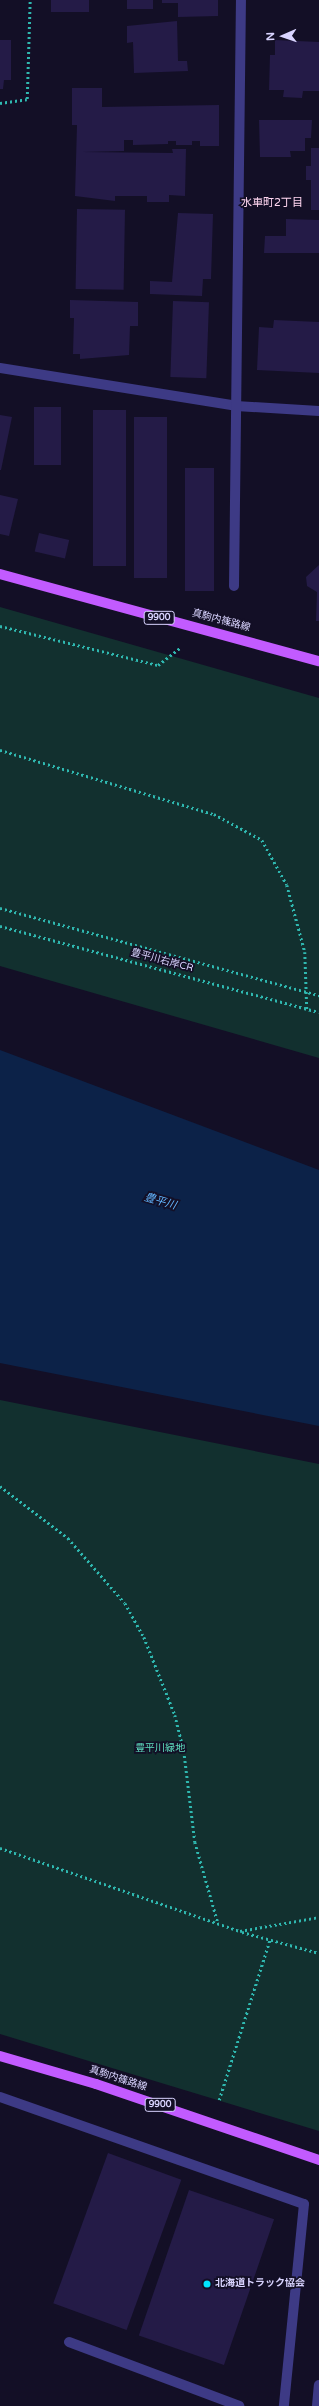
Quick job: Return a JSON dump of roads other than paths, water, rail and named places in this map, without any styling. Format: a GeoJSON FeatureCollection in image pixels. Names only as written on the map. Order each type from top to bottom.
{"type":"FeatureCollection","features":[{"type":"Feature","properties":{"kind":"main road","name":"真駒内篠路線"},"geometry":{"type":"LineString","coordinates":[[0,574],[319,661]]}},
{"type":"Feature","properties":{"kind":"main road","name":"真駒内篠路線"},"geometry":{"type":"LineString","coordinates":[[0,2056],[104,2086],[319,2160]]}},
{"type":"Feature","properties":{"kind":"street"},"geometry":{"type":"LineString","coordinates":[[234,586],[242,0]]}},
{"type":"Feature","properties":{"kind":"street"},"geometry":{"type":"LineString","coordinates":[[0,368],[236,406],[319,411]]}},
{"type":"Feature","properties":{"kind":"street"},"geometry":{"type":"LineString","coordinates":[[0,2097],[304,2204],[284,2406]]}},
{"type":"Feature","properties":{"kind":"street"},"geometry":{"type":"LineString","coordinates":[[69,2342],[239,2406]]}},
{"type":"Feature","properties":{"kind":"street"},"geometry":{"type":"LineString","coordinates":[[317,2406],[319,2385]]}},
{"type":"Feature","properties":{"kind":"water","name":"豊平川"},"geometry":{"type":"Polygon","coordinates":[[[0,1050],[319,1170],[319,1426],[0,1363],[0,1050]]]}},
{"type":"Feature","properties":{"kind":"place","name":"北海道トラック協会"},"geometry":{"type":"Point","coordinates":[207,2284]}},
{"type":"Feature","properties":{"kind":"district","name":"水車町2丁目"},"geometry":{"type":"Point","coordinates":[272,203]}},
{"type":"Feature","properties":{"kind":"park label","name":"豊平川緑地"},"geometry":{"type":"Point","coordinates":[160,1749]}}]}
